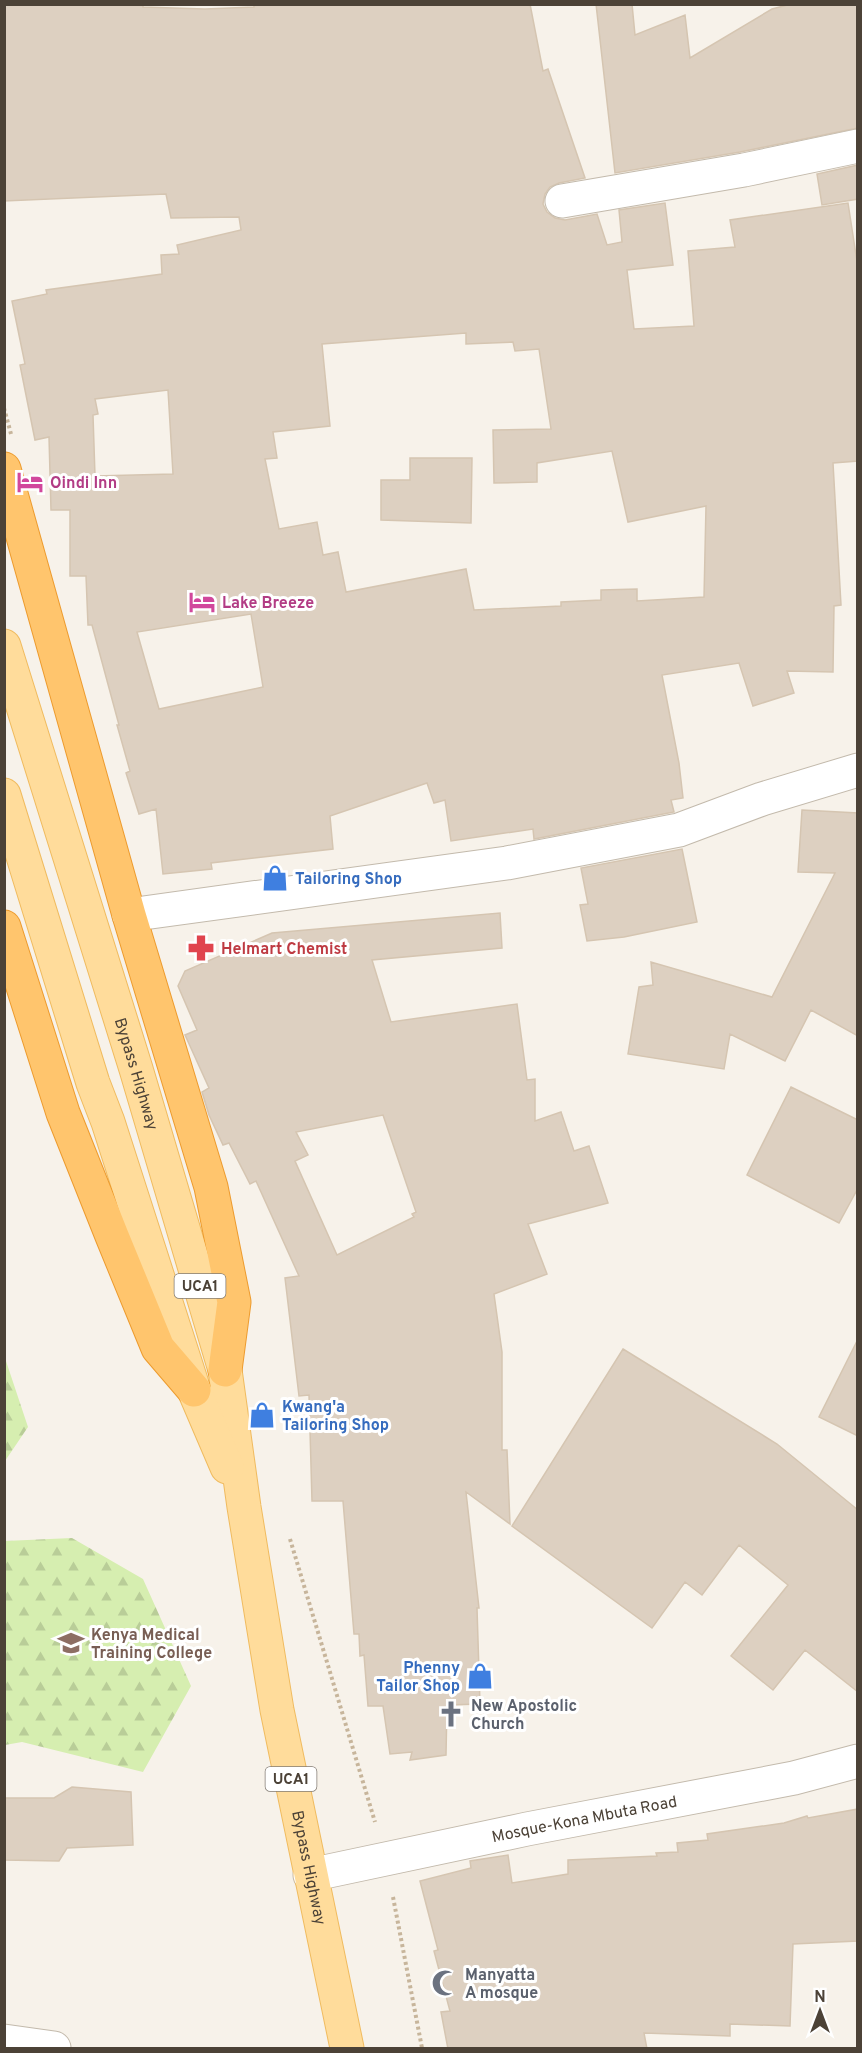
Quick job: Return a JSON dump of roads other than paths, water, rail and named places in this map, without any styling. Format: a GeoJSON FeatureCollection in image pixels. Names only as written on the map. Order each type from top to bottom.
{"type":"FeatureCollection","features":[{"type":"Feature","properties":{"kind":"highway"},"geometry":{"type":"LineString","coordinates":[[4,469],[129,915],[211,1187],[234,1302],[225,1370]]}},
{"type":"Feature","properties":{"kind":"highway"},"geometry":{"type":"LineString","coordinates":[[4,927],[63,1113],[120,1257],[158,1348],[194,1390]]}},
{"type":"Feature","properties":{"kind":"main road","name":"Bypass Highway"},"geometry":{"type":"LineString","coordinates":[[4,646],[136,1069],[225,1370],[244,1507],[277,1710],[347,2049]]}},
{"type":"Feature","properties":{"kind":"main road","name":"Bypass Highway"},"geometry":{"type":"LineString","coordinates":[[4,795],[93,1083],[108,1122],[194,1390],[244,1507]]}},
{"type":"Feature","properties":{"kind":"street"},"geometry":{"type":"LineString","coordinates":[[562,201],[744,170],[858,146]]}},
{"type":"Feature","properties":{"kind":"street"},"geometry":{"type":"LineString","coordinates":[[129,915],[507,863],[679,830],[762,800],[858,770]]}},
{"type":"Feature","properties":{"kind":"street","name":"Mosque-Kona Mbuta Road"},"geometry":{"type":"LineString","coordinates":[[310,1875],[527,1829],[794,1778],[858,1761]]}},
{"type":"Feature","properties":{"kind":"street"},"geometry":{"type":"LineString","coordinates":[[4,2041],[54,2049]]}},
{"type":"Feature","properties":{"kind":"place","name":"Oindi Inn"},"geometry":{"type":"Point","coordinates":[30,482]}},
{"type":"Feature","properties":{"kind":"place","name":"Lake Breeze"},"geometry":{"type":"Point","coordinates":[202,602]}},
{"type":"Feature","properties":{"kind":"place","name":"Tailoring Shop"},"geometry":{"type":"Point","coordinates":[275,878]}},
{"type":"Feature","properties":{"kind":"place","name":"Helmart Chemist"},"geometry":{"type":"Point","coordinates":[201,948]}},
{"type":"Feature","properties":{"kind":"place","name":"Kwang'a Tailoring Shop"},"geometry":{"type":"Point","coordinates":[262,1415]}},
{"type":"Feature","properties":{"kind":"place","name":"Kenya Medical Training College"},"geometry":{"type":"Point","coordinates":[71,1643]}},
{"type":"Feature","properties":{"kind":"place","name":"Phenny Tailor Shop"},"geometry":{"type":"Point","coordinates":[480,1676]}},
{"type":"Feature","properties":{"kind":"place","name":"New Apostolic Church"},"geometry":{"type":"Point","coordinates":[451,1714]}},
{"type":"Feature","properties":{"kind":"place","name":"Manyatta A mosque"},"geometry":{"type":"Point","coordinates":[445,1983]}}]}
